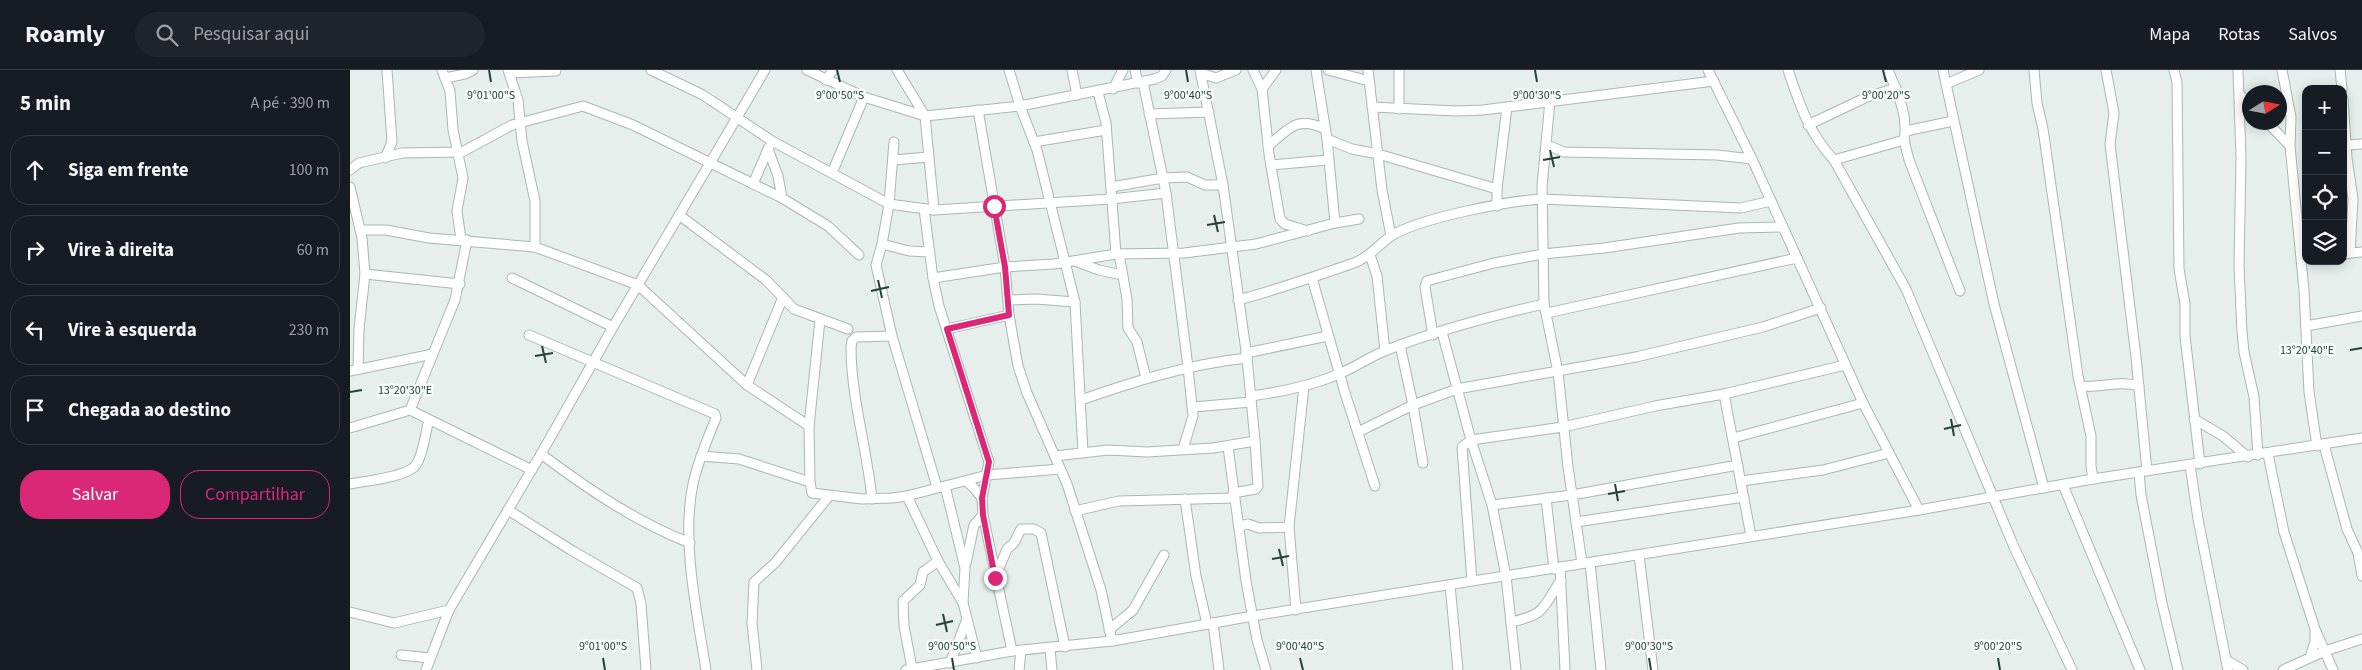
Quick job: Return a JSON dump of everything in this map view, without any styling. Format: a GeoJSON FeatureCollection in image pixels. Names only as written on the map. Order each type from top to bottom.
{"type":"FeatureCollection","features":[{"type":"Feature","properties":{"kind":"street"},"geometry":{"type":"LineString","coordinates":[[385,158],[392,142],[387,70]]}},
{"type":"Feature","properties":{"kind":"street"},"geometry":{"type":"LineString","coordinates":[[410,410],[460,284],[464,240],[458,211],[463,178],[451,117],[450,91],[444,74],[465,74],[473,70]]}},
{"type":"Feature","properties":{"kind":"street"},"geometry":{"type":"LineString","coordinates":[[651,70],[703,96],[736,116],[770,145],[832,173],[889,204],[934,210],[1051,201],[1111,199],[1166,193]]}},
{"type":"Feature","properties":{"kind":"street"},"geometry":{"type":"LineString","coordinates":[[426,670],[449,610],[532,470],[591,363],[765,70]]}},
{"type":"Feature","properties":{"kind":"street"},"geometry":{"type":"LineString","coordinates":[[807,70],[864,97],[925,116],[1020,106],[1098,92],[1159,78],[1166,70]]}},
{"type":"Feature","properties":{"kind":"street"},"geometry":{"type":"LineString","coordinates":[[826,80],[833,70]]}},
{"type":"Feature","properties":{"kind":"street"},"geometry":{"type":"LineString","coordinates":[[897,70],[925,116],[934,210]]}},
{"type":"Feature","properties":{"kind":"street"},"geometry":{"type":"LineString","coordinates":[[1010,70],[1070,261],[1075,302],[1083,453]]}},
{"type":"Feature","properties":{"kind":"street"},"geometry":{"type":"LineString","coordinates":[[1072,70],[1077,95]]}},
{"type":"Feature","properties":{"kind":"street"},"geometry":{"type":"LineString","coordinates":[[1113,89],[1123,70]]}},
{"type":"Feature","properties":{"kind":"street"},"geometry":{"type":"LineString","coordinates":[[1135,70],[1141,82],[1150,114],[1166,193],[1188,367],[1193,408],[1192,422],[1183,450]]}},
{"type":"Feature","properties":{"kind":"street"},"geometry":{"type":"LineString","coordinates":[[1200,72],[1216,78],[1236,70]]}},
{"type":"Feature","properties":{"kind":"street"},"geometry":{"type":"LineString","coordinates":[[1259,70],[1253,70],[1262,89],[1268,146],[1282,222],[1308,231]]}},
{"type":"Feature","properties":{"kind":"street"},"geometry":{"type":"LineString","coordinates":[[1262,89],[1276,70]]}},
{"type":"Feature","properties":{"kind":"street"},"geometry":{"type":"LineString","coordinates":[[1316,70],[1323,128],[1327,139],[1335,223]]}},
{"type":"Feature","properties":{"kind":"street"},"geometry":{"type":"LineString","coordinates":[[1328,70],[1369,80]]}},
{"type":"Feature","properties":{"kind":"street"},"geometry":{"type":"LineString","coordinates":[[1368,70],[1382,190],[1391,236]]}},
{"type":"Feature","properties":{"kind":"street"},"geometry":{"type":"LineString","coordinates":[[1399,70],[1399,109]]}},
{"type":"Feature","properties":{"kind":"street"},"geometry":{"type":"LineString","coordinates":[[1708,70],[1752,159],[1863,403],[1919,510]]}},
{"type":"Feature","properties":{"kind":"street"},"geometry":{"type":"LineString","coordinates":[[1789,70],[1808,125],[1821,146],[1834,160],[1906,289],[2014,547],[2072,670]]}},
{"type":"Feature","properties":{"kind":"street"},"geometry":{"type":"LineString","coordinates":[[1888,70],[1900,98],[1909,160],[1960,291]]}},
{"type":"Feature","properties":{"kind":"street"},"geometry":{"type":"LineString","coordinates":[[1943,70],[1994,304],[2044,488]]}},
{"type":"Feature","properties":{"kind":"street"},"geometry":{"type":"LineString","coordinates":[[1946,84],[1979,70]]}},
{"type":"Feature","properties":{"kind":"street"},"geometry":{"type":"LineString","coordinates":[[2034,70],[2037,102],[2043,129],[2080,386],[2091,436],[2090,460],[2093,479]]}},
{"type":"Feature","properties":{"kind":"street"},"geometry":{"type":"LineString","coordinates":[[2106,70],[2114,113],[2110,144],[2139,386],[2143,472],[2162,603],[2178,670]]}},
{"type":"Feature","properties":{"kind":"street"},"geometry":{"type":"LineString","coordinates":[[2174,70],[2177,82],[2179,269],[2185,304],[2184,330],[2200,464]]}},
{"type":"Feature","properties":{"kind":"street"},"geometry":{"type":"LineString","coordinates":[[2238,70],[2242,212],[2239,266],[2241,322],[2244,352],[2254,397],[2258,455]]}},
{"type":"Feature","properties":{"kind":"street"},"geometry":{"type":"LineString","coordinates":[[2282,70],[2290,107],[2290,146],[2302,243]]}},
{"type":"Feature","properties":{"kind":"street"},"geometry":{"type":"LineString","coordinates":[[2340,70],[2342,85]]}},
{"type":"Feature","properties":{"kind":"street"},"geometry":{"type":"LineString","coordinates":[[535,247],[535,201],[523,146],[522,121],[518,100],[509,72],[556,71]]}},
{"type":"Feature","properties":{"kind":"street"},"geometry":{"type":"LineString","coordinates":[[1075,511],[1119,501],[1234,495],[1256,489],[1258,486],[1246,355],[1222,185],[1200,72]]}},
{"type":"Feature","properties":{"kind":"street"},"geometry":{"type":"LineString","coordinates":[[1372,107],[1461,111],[1714,81]]}},
{"type":"Feature","properties":{"kind":"street"},"geometry":{"type":"LineString","coordinates":[[1808,125],[1867,96],[1896,88]]}},
{"type":"Feature","properties":{"kind":"street"},"geometry":{"type":"LineString","coordinates":[[1098,92],[1104,111],[1117,254],[1127,299],[1128,328],[1137,342],[1146,378]]}},
{"type":"Feature","properties":{"kind":"street"},"geometry":{"type":"LineString","coordinates":[[832,173],[864,97]]}},
{"type":"Feature","properties":{"kind":"street"},"geometry":{"type":"LineString","coordinates":[[1550,101],[1542,199],[1546,308],[1558,372],[1563,427],[1576,522],[1586,563],[1601,670]]}},
{"type":"Feature","properties":{"kind":"street"},"geometry":{"type":"LineString","coordinates":[[350,170],[359,163],[402,154],[457,153],[522,121],[583,106],[633,125],[782,198],[820,220],[859,255]]}},
{"type":"Feature","properties":{"kind":"street"},"geometry":{"type":"LineString","coordinates":[[1496,206],[1507,107]]}},
{"type":"Feature","properties":{"kind":"street"},"geometry":{"type":"LineString","coordinates":[[978,110],[1005,267],[1009,315],[1018,366],[1039,422],[1055,456],[1075,511],[1098,581],[1112,641]]}},
{"type":"Feature","properties":{"kind":"street"},"geometry":{"type":"LineString","coordinates":[[1150,114],[1209,112]]}},
{"type":"Feature","properties":{"kind":"street"},"geometry":{"type":"LineString","coordinates":[[1834,160],[1905,135],[1953,121]]}},
{"type":"Feature","properties":{"kind":"street"},"geometry":{"type":"LineString","coordinates":[[1268,146],[1301,122],[1308,122],[1323,128]]}},
{"type":"Feature","properties":{"kind":"street"},"geometry":{"type":"LineString","coordinates":[[1034,142],[1106,130]]}},
{"type":"Feature","properties":{"kind":"street"},"geometry":{"type":"LineString","coordinates":[[2275,130],[2290,146]]}},
{"type":"Feature","properties":{"kind":"street"},"geometry":{"type":"LineString","coordinates":[[1327,139],[1352,149],[1378,154],[1497,189]]}},
{"type":"Feature","properties":{"kind":"street"},"geometry":{"type":"LineString","coordinates":[[392,142],[402,154]]}},
{"type":"Feature","properties":{"kind":"street"},"geometry":{"type":"LineString","coordinates":[[894,142],[889,204],[876,265],[892,336],[941,486],[965,568]]}},
{"type":"Feature","properties":{"kind":"street"},"geometry":{"type":"LineString","coordinates":[[2362,144],[2347,145],[2353,199],[2347,254],[2362,252]]}},
{"type":"Feature","properties":{"kind":"street"},"geometry":{"type":"LineString","coordinates":[[753,184],[770,145]]}},
{"type":"Feature","properties":{"kind":"street"},"geometry":{"type":"LineString","coordinates":[[770,145],[782,198]]}},
{"type":"Feature","properties":{"kind":"street"},"geometry":{"type":"LineString","coordinates":[[1547,145],[1564,152],[1717,155],[1752,159]]}},
{"type":"Feature","properties":{"kind":"street"},"geometry":{"type":"LineString","coordinates":[[893,160],[929,157]]}},
{"type":"Feature","properties":{"kind":"street"},"geometry":{"type":"LineString","coordinates":[[1271,165],[1328,160]]}},
{"type":"Feature","properties":{"kind":"street"},"geometry":{"type":"LineString","coordinates":[[1111,187],[1163,178],[1190,177],[1205,185],[1222,185]]}},
{"type":"Feature","properties":{"kind":"street"},"geometry":{"type":"LineString","coordinates":[[350,188],[352,204],[361,234],[365,274],[354,330],[354,370],[433,354]]}},
{"type":"Feature","properties":{"kind":"street"},"geometry":{"type":"LineString","coordinates":[[1238,300],[1312,278],[1370,254],[1391,236],[1427,222],[1521,200],[1542,199],[1741,208],[1771,201]]}},
{"type":"Feature","properties":{"kind":"street"},"geometry":{"type":"LineString","coordinates":[[924,209],[933,278],[990,467],[982,498],[983,515],[995,578],[1016,651],[1019,670]]}},
{"type":"Feature","properties":{"kind":"street"},"geometry":{"type":"LineString","coordinates":[[679,215],[731,252],[798,312],[848,329]]}},
{"type":"Feature","properties":{"kind":"street"},"geometry":{"type":"LineString","coordinates":[[933,278],[1005,267],[1030,267],[1117,254],[1172,252],[1272,242],[1335,223],[1359,219]]}},
{"type":"Feature","properties":{"kind":"street"},"geometry":{"type":"LineString","coordinates":[[1432,334],[1425,287],[1427,281],[1494,263],[1543,254],[1604,248],[1739,228],[1782,227]]}},
{"type":"Feature","properties":{"kind":"street"},"geometry":{"type":"LineString","coordinates":[[361,234],[373,230],[403,232],[429,238],[535,247],[638,285],[747,385],[809,426]]}},
{"type":"Feature","properties":{"kind":"street"},"geometry":{"type":"LineString","coordinates":[[882,244],[909,251],[929,252]]}},
{"type":"Feature","properties":{"kind":"street"},"geometry":{"type":"LineString","coordinates":[[1370,254],[1377,276],[1385,351]]}},
{"type":"Feature","properties":{"kind":"street"},"geometry":{"type":"LineString","coordinates":[[1193,408],[1251,399],[1304,386],[1339,374],[1400,345],[1493,315],[1546,308],[1797,258]]}},
{"type":"Feature","properties":{"kind":"street"},"geometry":{"type":"LineString","coordinates":[[1070,261],[1122,275]]}},
{"type":"Feature","properties":{"kind":"street"},"geometry":{"type":"LineString","coordinates":[[2304,265],[2309,392],[2320,446],[2347,529],[2358,553],[2362,576]]}},
{"type":"Feature","properties":{"kind":"street"},"geometry":{"type":"LineString","coordinates":[[365,274],[460,284]]}},
{"type":"Feature","properties":{"kind":"street"},"geometry":{"type":"LineString","coordinates":[[512,278],[613,327]]}},
{"type":"Feature","properties":{"kind":"street"},"geometry":{"type":"LineString","coordinates":[[1312,278],[1339,374],[1376,486]]}},
{"type":"Feature","properties":{"kind":"street"},"geometry":{"type":"LineString","coordinates":[[747,385],[783,297]]}},
{"type":"Feature","properties":{"kind":"street"},"geometry":{"type":"LineString","coordinates":[[1009,300],[1036,299],[1075,302]]}},
{"type":"Feature","properties":{"kind":"street"},"geometry":{"type":"LineString","coordinates":[[1358,432],[1413,405],[1457,389],[1636,357],[1763,327],[1821,308]]}},
{"type":"Feature","properties":{"kind":"street"},"geometry":{"type":"LineString","coordinates":[[947,329],[1009,315]]}},
{"type":"Feature","properties":{"kind":"street"},"geometry":{"type":"LineString","coordinates":[[2306,326],[2362,316]]}},
{"type":"Feature","properties":{"kind":"street"},"geometry":{"type":"LineString","coordinates":[[815,512],[810,482],[809,426],[820,320]]}},
{"type":"Feature","properties":{"kind":"street"},"geometry":{"type":"LineString","coordinates":[[1442,332],[1471,440],[1492,505],[1506,576],[1516,670]]}},
{"type":"Feature","properties":{"kind":"street"},"geometry":{"type":"LineString","coordinates":[[529,335],[591,363],[713,412],[716,418],[701,456],[691,503],[690,543],[706,670]]}},
{"type":"Feature","properties":{"kind":"street"},"geometry":{"type":"LineString","coordinates":[[872,499],[854,387],[851,347],[852,340],[856,337],[892,336]]}},
{"type":"Feature","properties":{"kind":"street"},"geometry":{"type":"LineString","coordinates":[[1081,400],[1146,378],[1188,367],[1328,336]]}},
{"type":"Feature","properties":{"kind":"street"},"geometry":{"type":"LineString","coordinates":[[1400,345],[1423,463]]}},
{"type":"Feature","properties":{"kind":"street"},"geometry":{"type":"LineString","coordinates":[[1472,581],[1462,447],[1471,440],[1563,427],[1655,406],[1724,394],[1845,365]]}},
{"type":"Feature","properties":{"kind":"street"},"geometry":{"type":"LineString","coordinates":[[2080,386],[2098,387],[2124,382],[2139,386]]}},
{"type":"Feature","properties":{"kind":"street"},"geometry":{"type":"LineString","coordinates":[[1296,610],[1289,526],[1304,386]]}},
{"type":"Feature","properties":{"kind":"street"},"geometry":{"type":"LineString","coordinates":[[1724,394],[1751,536]]}},
{"type":"Feature","properties":{"kind":"street"},"geometry":{"type":"LineString","coordinates":[[1733,438],[1863,403]]}},
{"type":"Feature","properties":{"kind":"street"},"geometry":{"type":"LineString","coordinates":[[350,428],[410,410],[532,470]]}},
{"type":"Feature","properties":{"kind":"street"},"geometry":{"type":"LineString","coordinates":[[2194,418],[2223,436],[2248,457]]}},
{"type":"Feature","properties":{"kind":"street"},"geometry":{"type":"LineString","coordinates":[[350,484],[395,475],[414,468],[418,461],[429,420]]}},
{"type":"Feature","properties":{"kind":"street"},"geometry":{"type":"LineString","coordinates":[[938,561],[923,572],[920,585],[903,601],[909,669],[931,668],[1016,651],[1050,649],[1112,641],[1253,616],[1919,510],[2093,479],[2268,454],[2362,438]]}},
{"type":"Feature","properties":{"kind":"street"},"geometry":{"type":"LineString","coordinates":[[1055,456],[1108,450],[1147,452],[1228,447],[1255,441]]}},
{"type":"Feature","properties":{"kind":"street"},"geometry":{"type":"LineString","coordinates":[[1228,447],[1246,581],[1266,670]]}},
{"type":"Feature","properties":{"kind":"street"},"geometry":{"type":"LineString","coordinates":[[541,454],[610,502],[664,533],[690,543]]}},
{"type":"Feature","properties":{"kind":"street"},"geometry":{"type":"LineString","coordinates":[[1741,481],[1823,470],[1889,454]]}},
{"type":"Feature","properties":{"kind":"street"},"geometry":{"type":"LineString","coordinates":[[2268,454],[2284,532],[2315,629],[2333,670]]}},
{"type":"Feature","properties":{"kind":"street"},"geometry":{"type":"LineString","coordinates":[[701,456],[739,458],[810,482]]}},
{"type":"Feature","properties":{"kind":"street"},"geometry":{"type":"LineString","coordinates":[[1492,505],[1572,495],[1738,465]]}},
{"type":"Feature","properties":{"kind":"street"},"geometry":{"type":"LineString","coordinates":[[2190,465],[2212,597],[2228,670]]}},
{"type":"Feature","properties":{"kind":"street"},"geometry":{"type":"LineString","coordinates":[[812,493],[872,499],[907,496],[987,475],[1060,469]]}},
{"type":"Feature","properties":{"kind":"street"},"geometry":{"type":"LineString","coordinates":[[966,481],[974,487],[982,498]]}},
{"type":"Feature","properties":{"kind":"street"},"geometry":{"type":"LineString","coordinates":[[2063,484],[2140,670]]}},
{"type":"Feature","properties":{"kind":"street"},"geometry":{"type":"LineString","coordinates":[[757,670],[752,623],[754,582],[775,564],[829,496]]}},
{"type":"Feature","properties":{"kind":"street"},"geometry":{"type":"LineString","coordinates":[[907,496],[938,561],[963,603],[977,658]]}},
{"type":"Feature","properties":{"kind":"street"},"geometry":{"type":"LineString","coordinates":[[1576,522],[1744,497]]}},
{"type":"Feature","properties":{"kind":"street"},"geometry":{"type":"LineString","coordinates":[[1546,498],[1557,568],[1561,580],[1565,670]]}},
{"type":"Feature","properties":{"kind":"street"},"geometry":{"type":"LineString","coordinates":[[1185,499],[1196,576],[1210,624],[1219,670]]}},
{"type":"Feature","properties":{"kind":"street"},"geometry":{"type":"LineString","coordinates":[[508,510],[571,550],[637,588],[641,604],[646,670]]}},
{"type":"Feature","properties":{"kind":"street"},"geometry":{"type":"LineString","coordinates":[[963,603],[965,568],[972,530],[976,522],[983,515]]}},
{"type":"Feature","properties":{"kind":"street"},"geometry":{"type":"LineString","coordinates":[[1239,526],[1248,524],[1259,528],[1289,526]]}},
{"type":"Feature","properties":{"kind":"street"},"geometry":{"type":"LineString","coordinates":[[995,578],[1007,549],[1014,543],[1021,529],[1034,529],[1041,533],[1065,647]]}},
{"type":"Feature","properties":{"kind":"street"},"geometry":{"type":"LineString","coordinates":[[1110,630],[1133,610],[1164,555]]}},
{"type":"Feature","properties":{"kind":"street"},"geometry":{"type":"LineString","coordinates":[[1639,555],[1654,670]]}},
{"type":"Feature","properties":{"kind":"street"},"geometry":{"type":"LineString","coordinates":[[1511,622],[1532,617],[1542,610],[1561,580]]}},
{"type":"Feature","properties":{"kind":"street"},"geometry":{"type":"LineString","coordinates":[[1450,585],[1458,670]]}},
{"type":"Feature","properties":{"kind":"street"},"geometry":{"type":"LineString","coordinates":[[350,612],[394,623],[449,610]]}},
{"type":"Feature","properties":{"kind":"street"},"geometry":{"type":"LineString","coordinates":[[950,663],[967,619]]}},
{"type":"Feature","properties":{"kind":"street"},"geometry":{"type":"LineString","coordinates":[[2310,657],[2315,642],[2315,629]]}},
{"type":"Feature","properties":{"kind":"street"},"geometry":{"type":"LineString","coordinates":[[2283,670],[2325,651],[2362,639]]}},
{"type":"Feature","properties":{"kind":"street"},"geometry":{"type":"LineString","coordinates":[[1050,649],[1052,670]]}},
{"type":"Feature","properties":{"kind":"street"},"geometry":{"type":"LineString","coordinates":[[402,655],[430,658]]}},
{"type":"Feature","properties":{"kind":"street"},"geometry":{"type":"LineString","coordinates":[[2226,660],[2243,670]]}},
{"type":"Feature","properties":{"kind":"route"},"geometry":{"type":"LineString","coordinates":[[994,206],[1005,267],[1009,315],[947,329],[990,467],[982,498],[984,524],[995,578]]}}]}
